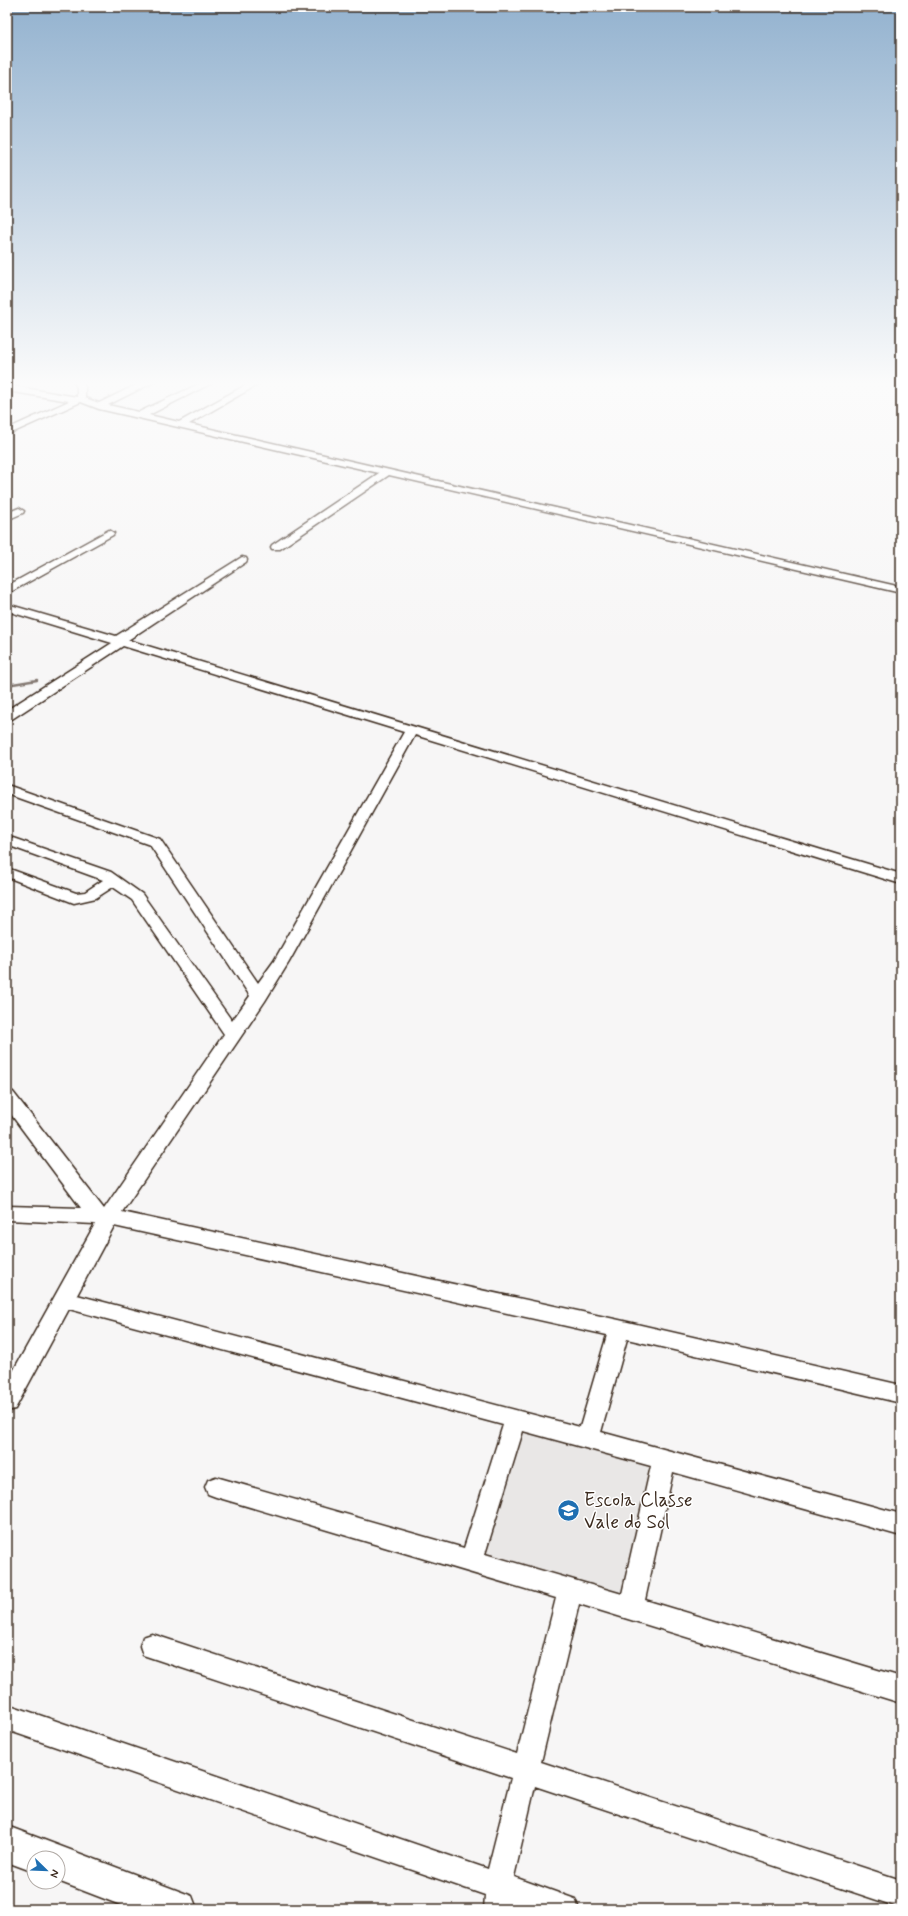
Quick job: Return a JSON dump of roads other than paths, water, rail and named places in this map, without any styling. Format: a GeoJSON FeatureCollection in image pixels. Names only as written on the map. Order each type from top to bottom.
{"type":"FeatureCollection","features":[{"type":"Feature","properties":{"kind":"main road"},"geometry":{"type":"LineString","coordinates":[[7,1844],[26,1851]]}},
{"type":"Feature","properties":{"kind":"main road"},"geometry":{"type":"LineString","coordinates":[[66,1866],[179,1909]]}},
{"type":"Feature","properties":{"kind":"street"},"geometry":{"type":"LineString","coordinates":[[380,470],[901,590]]}},
{"type":"Feature","properties":{"kind":"street"},"geometry":{"type":"LineString","coordinates":[[276,547],[387,472]]}},
{"type":"Feature","properties":{"kind":"street"},"geometry":{"type":"LineString","coordinates":[[7,517],[19,511]]}},
{"type":"Feature","properties":{"kind":"street"},"geometry":{"type":"LineString","coordinates":[[7,591],[109,533]]}},
{"type":"Feature","properties":{"kind":"street"},"geometry":{"type":"LineString","coordinates":[[7,716],[242,560]]}},
{"type":"Feature","properties":{"kind":"street"},"geometry":{"type":"LineString","coordinates":[[7,607],[121,640],[901,879]]}},
{"type":"Feature","properties":{"kind":"street"},"geometry":{"type":"LineString","coordinates":[[7,1402],[65,1300],[103,1217],[233,1035],[281,962],[412,729]]}},
{"type":"Feature","properties":{"kind":"street"},"geometry":{"type":"LineString","coordinates":[[7,789],[155,842],[259,996]]}},
{"type":"Feature","properties":{"kind":"street"},"geometry":{"type":"LineString","coordinates":[[7,840],[106,875],[137,897],[233,1035]]}},
{"type":"Feature","properties":{"kind":"street"},"geometry":{"type":"LineString","coordinates":[[7,872],[68,896],[82,899],[88,897],[113,880]]}},
{"type":"Feature","properties":{"kind":"street"},"geometry":{"type":"LineString","coordinates":[[7,1096],[103,1217]]}},
{"type":"Feature","properties":{"kind":"street"},"geometry":{"type":"LineString","coordinates":[[7,1213],[103,1217],[619,1329],[901,1394]]}},
{"type":"Feature","properties":{"kind":"street"},"geometry":{"type":"LineString","coordinates":[[65,1300],[516,1419],[901,1525]]}},
{"type":"Feature","properties":{"kind":"street"},"geometry":{"type":"LineString","coordinates":[[588,1439],[619,1329]]}},
{"type":"Feature","properties":{"kind":"street"},"geometry":{"type":"LineString","coordinates":[[471,1562],[516,1419]]}},
{"type":"Feature","properties":{"kind":"street"},"geometry":{"type":"LineString","coordinates":[[631,1608],[664,1460]]}},
{"type":"Feature","properties":{"kind":"street"},"geometry":{"type":"LineString","coordinates":[[216,1487],[631,1608],[901,1690]]}},
{"type":"Feature","properties":{"kind":"street"},"geometry":{"type":"LineString","coordinates":[[499,1898],[500,1876],[570,1590]]}},
{"type":"Feature","properties":{"kind":"street"},"geometry":{"type":"LineString","coordinates":[[152,1646],[901,1894]]}},
{"type":"Feature","properties":{"kind":"street"},"geometry":{"type":"LineString","coordinates":[[7,1717],[499,1898],[564,1909]]}},
{"type":"Feature","properties":{"kind":"waterway"},"geometry":{"type":"LineString","coordinates":[[7,685],[37,680]]}},
{"type":"Feature","properties":{"kind":"place","name":"Escola Classe Vale do Sol"},"geometry":{"type":"Point","coordinates":[569,1510]}}]}
